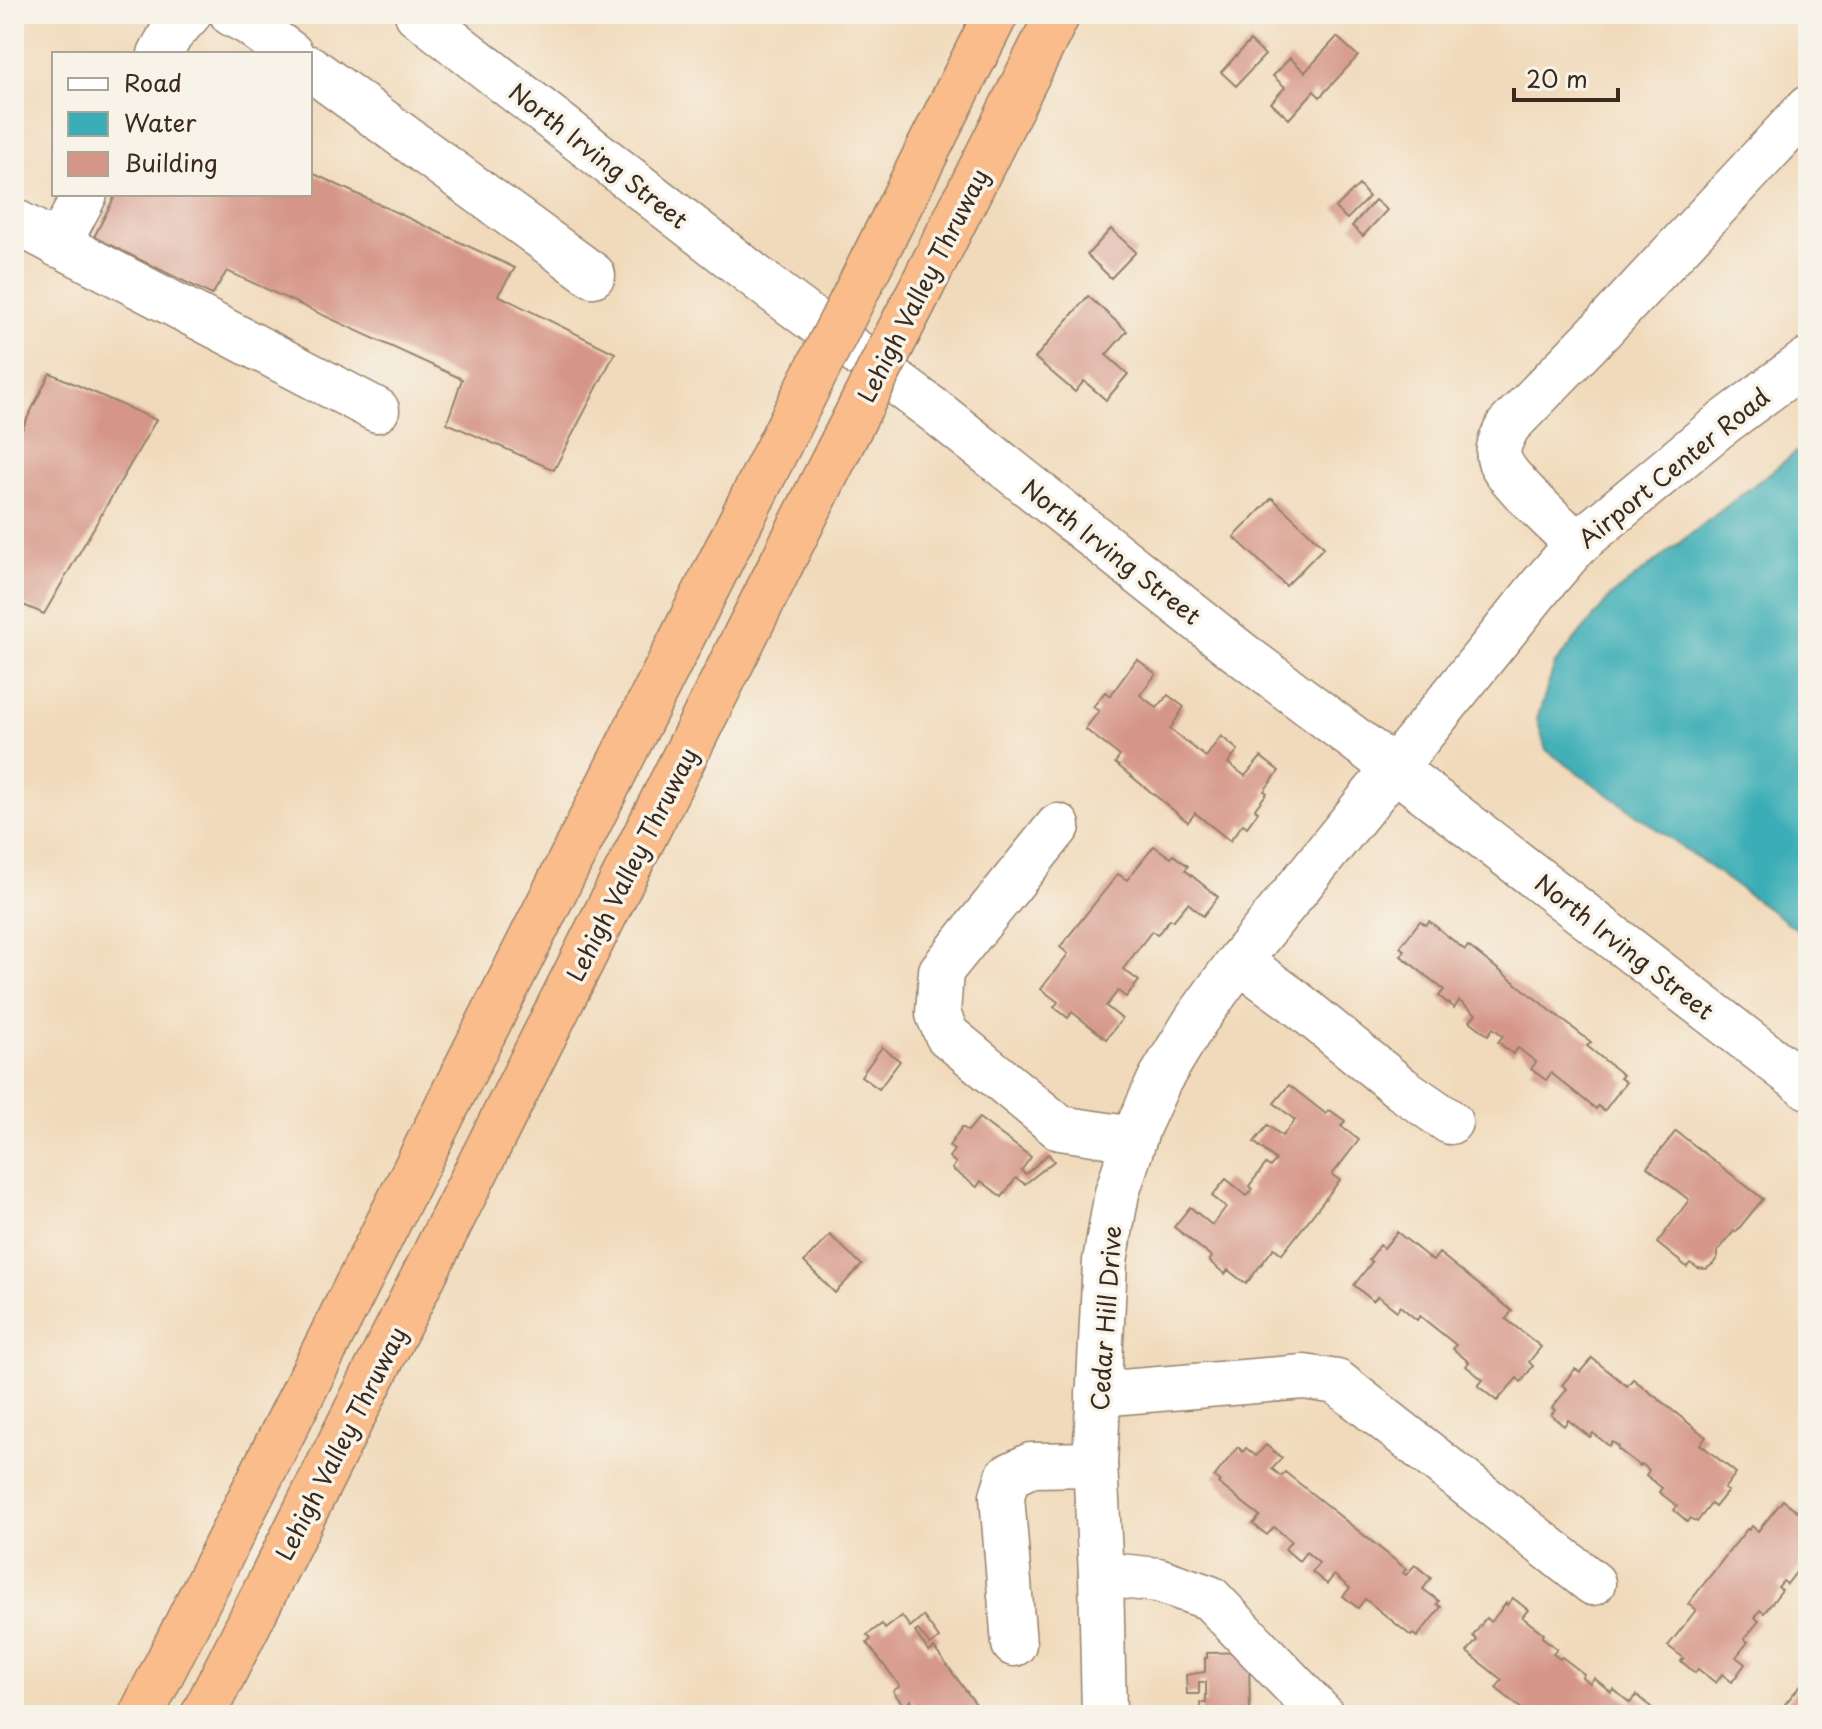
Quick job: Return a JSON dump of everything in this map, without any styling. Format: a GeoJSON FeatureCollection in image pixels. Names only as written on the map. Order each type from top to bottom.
{"type":"FeatureCollection","features":[{"type":"Feature","properties":{"kind":"highway"},"geometry":{"type":"LineString","coordinates":[[141,1715],[996,14]]}},
{"type":"Feature","properties":{"kind":"highway","name":"Lehigh Valley Thruway"},"geometry":{"type":"LineString","coordinates":[[203,1715],[1058,14]]}},
{"type":"Feature","properties":{"kind":"street"},"geometry":{"type":"LineString","coordinates":[[161,52],[171,34],[189,14]]}},
{"type":"Feature","properties":{"kind":"street"},"geometry":{"type":"LineString","coordinates":[[232,14],[288,52]]}},
{"type":"Feature","properties":{"kind":"street","name":"North Irving Street"},"geometry":{"type":"LineString","coordinates":[[417,14],[769,287],[939,414],[1239,652],[1808,1087]]}},
{"type":"Feature","properties":{"kind":"street"},"geometry":{"type":"LineString","coordinates":[[312,69],[593,275]]}},
{"type":"Feature","properties":{"kind":"street"},"geometry":{"type":"LineString","coordinates":[[1577,544],[1508,475],[1498,459],[1500,442],[1508,426],[1808,108]]}},
{"type":"Feature","properties":{"kind":"street"},"geometry":{"type":"LineString","coordinates":[[58,245],[84,196]]}},
{"type":"Feature","properties":{"kind":"street"},"geometry":{"type":"LineString","coordinates":[[14,221],[377,410]]}},
{"type":"Feature","properties":{"kind":"street","name":"Airport Center Road"},"geometry":{"type":"LineString","coordinates":[[1395,769],[1577,544],[1718,427],[1808,360]]}},
{"type":"Feature","properties":{"kind":"street","name":"Cedar Hill Drive"},"geometry":{"type":"LineString","coordinates":[[1104,1715],[1095,1464],[1105,1261],[1117,1193],[1134,1139],[1160,1079],[1196,1020],[1239,961],[1395,769]]}},
{"type":"Feature","properties":{"kind":"street"},"geometry":{"type":"LineString","coordinates":[[1058,826],[941,971],[938,1014],[947,1035],[1060,1128],[1134,1139]]}},
{"type":"Feature","properties":{"kind":"street"},"geometry":{"type":"LineString","coordinates":[[1239,961],[1294,1001],[1402,1089],[1450,1122]]}},
{"type":"Feature","properties":{"kind":"street"},"geometry":{"type":"LineString","coordinates":[[1098,1394],[1304,1377],[1337,1382],[1593,1583]]}},
{"type":"Feature","properties":{"kind":"street"},"geometry":{"type":"LineString","coordinates":[[1014,1644],[1002,1496],[1008,1476],[1031,1465],[1095,1464]]}},
{"type":"Feature","properties":{"kind":"street"},"geometry":{"type":"LineString","coordinates":[[1101,1574],[1158,1580],[1210,1598],[1322,1715]]}},
{"type":"Feature","properties":{"kind":"water"},"geometry":{"type":"Polygon","coordinates":[[[1808,443],[1808,937],[1546,750],[1537,719],[1555,664],[1611,596],[1808,443]]]}},
{"type":"Feature","properties":{"kind":"building"},"geometry":{"type":"Polygon","coordinates":[[[1337,37],[1358,56],[1320,97],[1314,91],[1289,119],[1271,103],[1285,87],[1273,76],[1290,58],[1305,72],[1337,37]]]}},
{"type":"Feature","properties":{"kind":"building"},"geometry":{"type":"Polygon","coordinates":[[[1250,41],[1265,55],[1236,86],[1221,72],[1250,41]]]}},
{"type":"Feature","properties":{"kind":"building"},"geometry":{"type":"Polygon","coordinates":[[[312,173],[515,268],[498,295],[615,353],[554,470],[447,423],[462,379],[227,271],[212,295],[94,237],[115,196],[312,196],[312,173]]]}},
{"type":"Feature","properties":{"kind":"building"},"geometry":{"type":"Polygon","coordinates":[[[1359,185],[1369,197],[1347,219],[1335,208],[1359,185]]]}},
{"type":"Feature","properties":{"kind":"building"},"geometry":{"type":"Polygon","coordinates":[[[1375,200],[1387,210],[1363,236],[1352,226],[1375,200]]]}},
{"type":"Feature","properties":{"kind":"building"},"geometry":{"type":"Polygon","coordinates":[[[1111,229],[1136,252],[1111,278],[1087,255],[1111,229]]]}},
{"type":"Feature","properties":{"kind":"building"},"geometry":{"type":"Polygon","coordinates":[[[1088,296],[1127,331],[1106,355],[1128,374],[1106,400],[1084,381],[1075,392],[1035,358],[1088,296]]]}},
{"type":"Feature","properties":{"kind":"building"},"geometry":{"type":"Polygon","coordinates":[[[50,373],[156,420],[44,614],[14,601],[14,437],[17,439],[50,373]]]}},
{"type":"Feature","properties":{"kind":"building"},"geometry":{"type":"Polygon","coordinates":[[[1272,498],[1324,547],[1286,586],[1234,537],[1272,498]]]}},
{"type":"Feature","properties":{"kind":"building"},"geometry":{"type":"Polygon","coordinates":[[[1137,659],[1156,674],[1140,695],[1157,708],[1168,695],[1184,707],[1170,729],[1206,757],[1221,736],[1238,750],[1228,763],[1245,776],[1261,757],[1279,771],[1264,791],[1267,793],[1255,809],[1258,812],[1247,827],[1243,824],[1230,841],[1195,813],[1188,822],[1115,763],[1120,756],[1085,729],[1099,711],[1093,707],[1105,692],[1110,696],[1137,659]]]}},
{"type":"Feature","properties":{"kind":"building"},"geometry":{"type":"Polygon","coordinates":[[[1154,846],[1188,866],[1185,870],[1218,897],[1203,916],[1188,903],[1157,935],[1152,931],[1123,969],[1139,981],[1126,997],[1118,991],[1106,1006],[1122,1019],[1106,1039],[1072,1012],[1068,1018],[1054,1007],[1058,1002],[1041,989],[1068,954],[1060,947],[1118,874],[1127,880],[1154,846]]]}},
{"type":"Feature","properties":{"kind":"building"},"geometry":{"type":"Polygon","coordinates":[[[1420,921],[1426,925],[1429,921],[1465,950],[1468,946],[1591,1042],[1587,1046],[1623,1075],[1620,1078],[1626,1082],[1604,1111],[1598,1106],[1596,1109],[1551,1073],[1546,1080],[1531,1069],[1536,1062],[1518,1048],[1513,1054],[1498,1042],[1503,1036],[1493,1028],[1488,1035],[1470,1021],[1476,1014],[1459,1001],[1454,1008],[1439,996],[1444,990],[1401,956],[1405,951],[1400,947],[1420,921]]]}},
{"type":"Feature","properties":{"kind":"building"},"geometry":{"type":"Polygon","coordinates":[[[882,1047],[900,1061],[879,1089],[861,1076],[882,1047]]]}},
{"type":"Feature","properties":{"kind":"building"},"geometry":{"type":"Polygon","coordinates":[[[1289,1085],[1326,1114],[1330,1110],[1345,1121],[1341,1126],[1359,1140],[1332,1175],[1340,1180],[1282,1254],[1274,1248],[1246,1284],[1228,1270],[1225,1274],[1209,1261],[1212,1257],[1174,1227],[1190,1207],[1212,1225],[1226,1207],[1212,1196],[1226,1179],[1247,1196],[1252,1189],[1249,1186],[1266,1164],[1270,1167],[1276,1160],[1254,1142],[1268,1125],[1282,1136],[1295,1120],[1274,1103],[1289,1085]]]}},
{"type":"Feature","properties":{"kind":"building"},"geometry":{"type":"Polygon","coordinates":[[[979,1118],[1031,1157],[1021,1171],[1026,1174],[1048,1154],[1054,1161],[1025,1184],[1016,1178],[1002,1197],[981,1181],[977,1187],[952,1169],[956,1163],[949,1157],[954,1150],[949,1146],[962,1127],[968,1131],[979,1118]]]}},
{"type":"Feature","properties":{"kind":"building"},"geometry":{"type":"Polygon","coordinates":[[[1676,1131],[1763,1199],[1706,1269],[1690,1263],[1687,1267],[1657,1243],[1689,1200],[1647,1167],[1676,1131]]]}},
{"type":"Feature","properties":{"kind":"building"},"geometry":{"type":"Polygon","coordinates":[[[1397,1232],[1433,1261],[1439,1253],[1512,1311],[1506,1319],[1541,1347],[1529,1362],[1533,1366],[1521,1382],[1517,1378],[1497,1401],[1478,1386],[1483,1380],[1466,1366],[1469,1362],[1453,1349],[1456,1345],[1420,1316],[1417,1320],[1400,1306],[1397,1311],[1378,1296],[1373,1301],[1354,1285],[1372,1262],[1369,1260],[1380,1245],[1384,1248],[1397,1232]]]}},
{"type":"Feature","properties":{"kind":"building"},"geometry":{"type":"Polygon","coordinates":[[[830,1235],[862,1265],[835,1293],[804,1262],[830,1235]]]}},
{"type":"Feature","properties":{"kind":"building"},"geometry":{"type":"Polygon","coordinates":[[[1592,1358],[1627,1386],[1633,1379],[1706,1437],[1700,1444],[1736,1473],[1724,1489],[1728,1491],[1715,1507],[1711,1504],[1697,1522],[1691,1518],[1688,1522],[1674,1510],[1677,1506],[1659,1492],[1662,1488],[1646,1475],[1649,1470],[1618,1449],[1613,1442],[1609,1446],[1593,1433],[1590,1437],[1568,1420],[1564,1426],[1551,1415],[1555,1410],[1552,1408],[1567,1389],[1562,1385],[1575,1369],[1580,1372],[1592,1358]]]}},
{"type":"Feature","properties":{"kind":"building"},"geometry":{"type":"Polygon","coordinates":[[[1266,1445],[1282,1458],[1272,1469],[1281,1476],[1285,1472],[1406,1569],[1403,1573],[1406,1575],[1415,1565],[1431,1578],[1423,1589],[1439,1601],[1437,1604],[1441,1607],[1417,1637],[1411,1636],[1365,1599],[1358,1608],[1343,1596],[1350,1588],[1334,1575],[1327,1584],[1312,1572],[1319,1563],[1306,1552],[1299,1561],[1285,1549],[1291,1541],[1274,1527],[1267,1535],[1253,1524],[1260,1516],[1218,1483],[1220,1481],[1214,1477],[1238,1447],[1243,1452],[1246,1448],[1256,1456],[1266,1445]]]}},
{"type":"Feature","properties":{"kind":"building"},"geometry":{"type":"Polygon","coordinates":[[[1783,1500],[1800,1513],[1804,1507],[1808,1510],[1808,1566],[1803,1563],[1787,1584],[1783,1581],[1778,1587],[1782,1590],[1764,1613],[1760,1610],[1754,1617],[1759,1621],[1744,1639],[1748,1642],[1736,1657],[1745,1664],[1732,1682],[1722,1674],[1716,1683],[1698,1669],[1695,1673],[1681,1661],[1684,1658],[1668,1646],[1696,1610],[1688,1604],[1747,1529],[1752,1526],[1758,1531],[1783,1500]]]}},
{"type":"Feature","properties":{"kind":"building"},"geometry":{"type":"Polygon","coordinates":[[[1513,1598],[1528,1610],[1522,1617],[1557,1649],[1553,1654],[1584,1674],[1582,1677],[1590,1683],[1594,1678],[1630,1703],[1637,1695],[1652,1708],[1646,1715],[1529,1715],[1496,1688],[1502,1680],[1467,1652],[1477,1640],[1473,1636],[1486,1618],[1491,1622],[1513,1598]]]}},
{"type":"Feature","properties":{"kind":"building"},"geometry":{"type":"Polygon","coordinates":[[[902,1616],[910,1627],[923,1616],[939,1638],[930,1645],[918,1630],[915,1632],[929,1652],[934,1648],[984,1715],[923,1715],[911,1700],[904,1706],[893,1691],[900,1686],[867,1643],[871,1639],[867,1635],[882,1624],[885,1629],[902,1616]]]}},
{"type":"Feature","properties":{"kind":"building"},"geometry":{"type":"Polygon","coordinates":[[[1245,1652],[1249,1657],[1250,1712],[1257,1711],[1257,1715],[1201,1715],[1200,1703],[1206,1703],[1206,1682],[1199,1682],[1199,1694],[1187,1694],[1186,1675],[1205,1672],[1207,1653],[1245,1652]]]}},
{"type":"Feature","properties":{"kind":"building"},"geometry":{"type":"Polygon","coordinates":[[[1808,1676],[1808,1715],[1799,1715],[1785,1704],[1808,1676]]]}}]}
